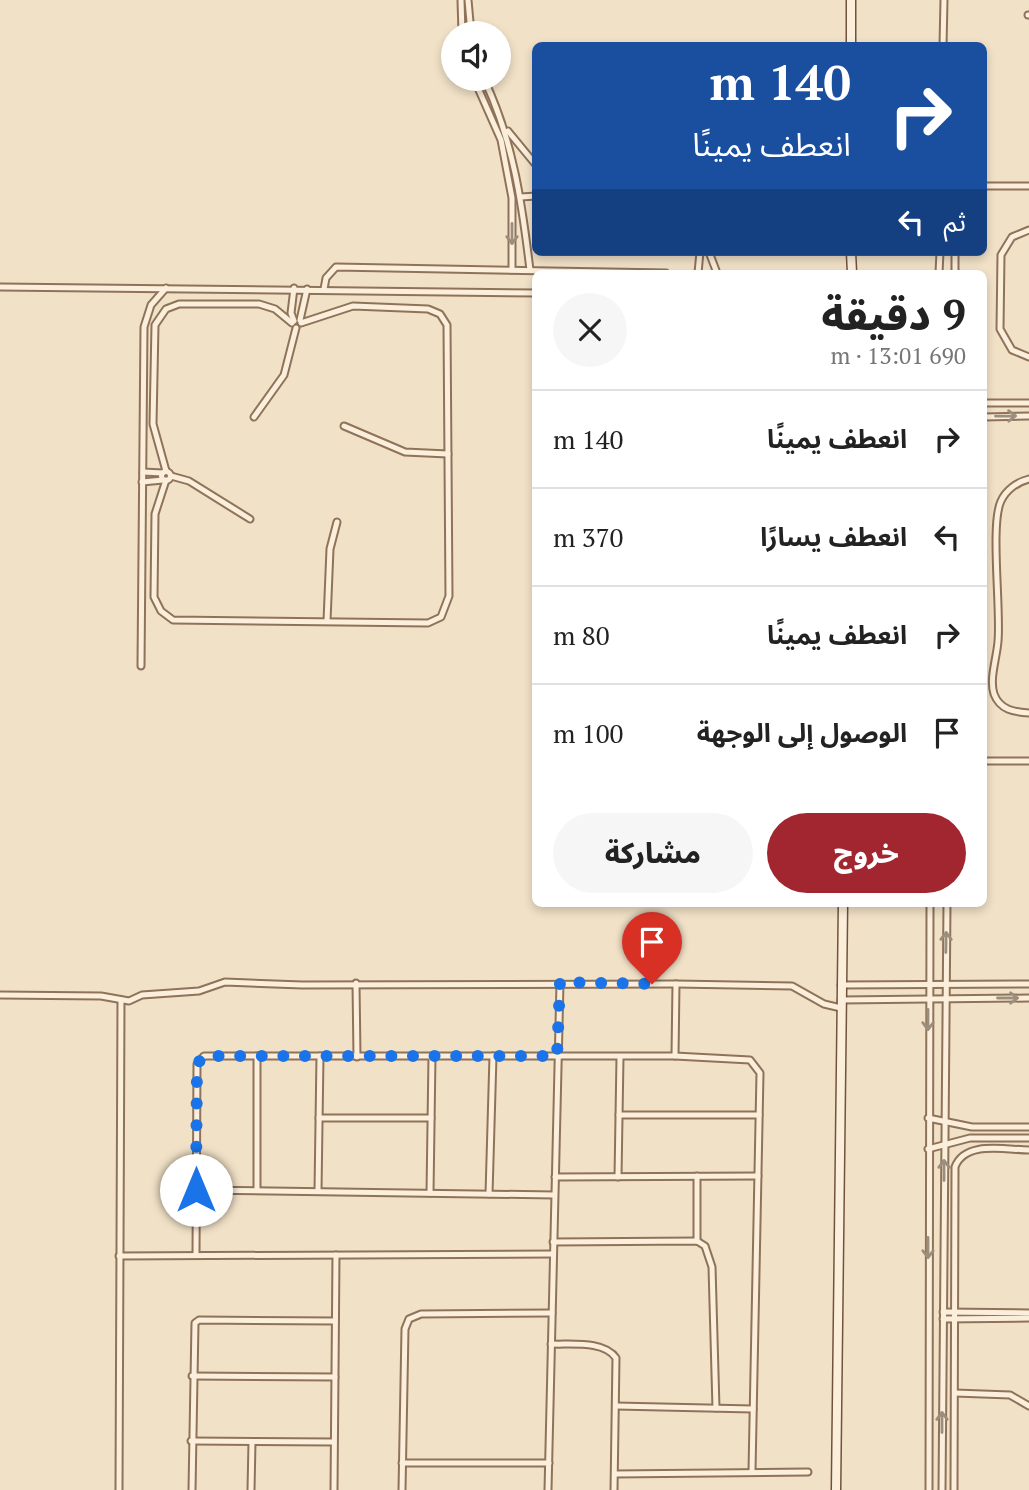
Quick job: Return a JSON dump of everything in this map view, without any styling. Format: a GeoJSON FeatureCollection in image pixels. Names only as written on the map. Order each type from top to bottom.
{"type":"FeatureCollection","features":[{"type":"Feature","properties":{"kind":"street"},"geometry":{"type":"LineString","coordinates":[[461,0],[462,21]]}},
{"type":"Feature","properties":{"kind":"street"},"geometry":{"type":"LineString","coordinates":[[468,0],[470,21]]}},
{"type":"Feature","properties":{"kind":"street"},"geometry":{"type":"LineString","coordinates":[[851,0],[851,42]]}},
{"type":"Feature","properties":{"kind":"street"},"geometry":{"type":"LineString","coordinates":[[943,42],[944,0]]}},
{"type":"Feature","properties":{"kind":"street"},"geometry":{"type":"LineString","coordinates":[[479,91],[501,141],[512,198],[512,270]]}},
{"type":"Feature","properties":{"kind":"street"},"geometry":{"type":"LineString","coordinates":[[324,289],[326,278],[336,267],[530,270],[522,197],[506,129],[489,91]]}},
{"type":"Feature","properties":{"kind":"street"},"geometry":{"type":"LineString","coordinates":[[506,129],[532,160]]}},
{"type":"Feature","properties":{"kind":"street"},"geometry":{"type":"LineString","coordinates":[[987,187],[1029,186]]}},
{"type":"Feature","properties":{"kind":"street"},"geometry":{"type":"LineString","coordinates":[[512,198],[532,196]]}},
{"type":"Feature","properties":{"kind":"street"},"geometry":{"type":"LineString","coordinates":[[1029,230],[1012,237],[1001,255],[1000,328],[1012,350],[1029,357]]}},
{"type":"Feature","properties":{"kind":"street"},"geometry":{"type":"LineString","coordinates":[[0,287],[294,288],[532,293]]}},
{"type":"Feature","properties":{"kind":"street"},"geometry":{"type":"LineString","coordinates":[[141,666],[144,327],[151,305],[166,288]]}},
{"type":"Feature","properties":{"kind":"street"},"geometry":{"type":"LineString","coordinates":[[294,288],[291,315],[297,323]]}},
{"type":"Feature","properties":{"kind":"street"},"geometry":{"type":"LineString","coordinates":[[254,416],[284,375],[307,289]]}},
{"type":"Feature","properties":{"kind":"street"},"geometry":{"type":"LineString","coordinates":[[179,304],[260,304],[275,309],[297,323],[353,306],[428,309],[440,314],[449,331],[449,596],[446,611],[428,623],[180,621],[166,616],[154,597],[155,514],[166,476],[153,424],[155,325],[161,313],[179,304]]}},
{"type":"Feature","properties":{"kind":"street"},"geometry":{"type":"LineString","coordinates":[[987,403],[1029,403]]}},
{"type":"Feature","properties":{"kind":"street"},"geometry":{"type":"LineString","coordinates":[[987,417],[1029,416]]}},
{"type":"Feature","properties":{"kind":"street"},"geometry":{"type":"LineString","coordinates":[[344,426],[405,452],[448,454]]}},
{"type":"Feature","properties":{"kind":"street"},"geometry":{"type":"LineString","coordinates":[[143,472],[189,481],[250,519]]}},
{"type":"Feature","properties":{"kind":"street"},"geometry":{"type":"LineString","coordinates":[[142,482],[166,476]]}},
{"type":"Feature","properties":{"kind":"street"},"geometry":{"type":"LineString","coordinates":[[1029,479],[1009,489],[997,513],[999,629],[992,685],[994,694],[1005,708],[1013,712],[1029,713]]}},
{"type":"Feature","properties":{"kind":"street"},"geometry":{"type":"LineString","coordinates":[[327,621],[330,549],[337,522]]}},
{"type":"Feature","properties":{"kind":"street"},"geometry":{"type":"LineString","coordinates":[[987,761],[1029,761]]}},
{"type":"Feature","properties":{"kind":"street"},"geometry":{"type":"LineString","coordinates":[[836,1490],[843,907]]}},
{"type":"Feature","properties":{"kind":"street"},"geometry":{"type":"LineString","coordinates":[[929,1490],[930,907]]}},
{"type":"Feature","properties":{"kind":"street"},"geometry":{"type":"LineString","coordinates":[[942,1490],[947,907]]}},
{"type":"Feature","properties":{"kind":"street"},"geometry":{"type":"LineString","coordinates":[[0,995],[100,996],[129,1001],[142,995],[195,991],[225,982],[560,982],[792,986],[824,1004],[928,998],[1029,998]]}},
{"type":"Feature","properties":{"kind":"street"},"geometry":{"type":"LineString","coordinates":[[548,1490],[560,982]]}},
{"type":"Feature","properties":{"kind":"street"},"geometry":{"type":"LineString","coordinates":[[356,983],[357,1057]]}},
{"type":"Feature","properties":{"kind":"street"},"geometry":{"type":"LineString","coordinates":[[675,1056],[676,984]]}},
{"type":"Feature","properties":{"kind":"street"},"geometry":{"type":"LineString","coordinates":[[841,985],[1029,984]]}},
{"type":"Feature","properties":{"kind":"street"},"geometry":{"type":"LineString","coordinates":[[119,1490],[121,1000]]}},
{"type":"Feature","properties":{"kind":"street"},"geometry":{"type":"LineString","coordinates":[[195,1255],[198,1061],[204,1056],[675,1056],[750,1060],[760,1073],[752,1471]]}},
{"type":"Feature","properties":{"kind":"street"},"geometry":{"type":"LineString","coordinates":[[257,1056],[257,1191]]}},
{"type":"Feature","properties":{"kind":"street"},"geometry":{"type":"LineString","coordinates":[[318,1191],[320,1056]]}},
{"type":"Feature","properties":{"kind":"street"},"geometry":{"type":"LineString","coordinates":[[430,1193],[432,1056]]}},
{"type":"Feature","properties":{"kind":"street"},"geometry":{"type":"LineString","coordinates":[[489,1194],[493,1056]]}},
{"type":"Feature","properties":{"kind":"street"},"geometry":{"type":"LineString","coordinates":[[618,1177],[620,1057]]}},
{"type":"Feature","properties":{"kind":"street"},"geometry":{"type":"LineString","coordinates":[[619,1115],[759,1115]]}},
{"type":"Feature","properties":{"kind":"street"},"geometry":{"type":"LineString","coordinates":[[319,1118],[431,1118]]}},
{"type":"Feature","properties":{"kind":"street"},"geometry":{"type":"LineString","coordinates":[[928,1118],[972,1127],[1029,1127]]}},
{"type":"Feature","properties":{"kind":"street"},"geometry":{"type":"LineString","coordinates":[[928,1149],[970,1138],[1029,1138]]}},
{"type":"Feature","properties":{"kind":"street"},"geometry":{"type":"LineString","coordinates":[[954,1490],[957,1162],[964,1154],[974,1150],[1029,1150]]}},
{"type":"Feature","properties":{"kind":"street"},"geometry":{"type":"LineString","coordinates":[[555,1177],[758,1176]]}},
{"type":"Feature","properties":{"kind":"street"},"geometry":{"type":"LineString","coordinates":[[697,1241],[698,1177]]}},
{"type":"Feature","properties":{"kind":"street"},"geometry":{"type":"LineString","coordinates":[[196,1190],[554,1195]]}},
{"type":"Feature","properties":{"kind":"street"},"geometry":{"type":"LineString","coordinates":[[554,1242],[697,1241],[705,1246],[712,1267],[716,1408]]}},
{"type":"Feature","properties":{"kind":"street"},"geometry":{"type":"LineString","coordinates":[[334,1490],[336,1255]]}},
{"type":"Feature","properties":{"kind":"street"},"geometry":{"type":"LineString","coordinates":[[119,1256],[553,1255]]}},
{"type":"Feature","properties":{"kind":"street"},"geometry":{"type":"LineString","coordinates":[[943,1311],[955,1316]]}},
{"type":"Feature","properties":{"kind":"street"},"geometry":{"type":"LineString","coordinates":[[402,1490],[405,1329],[409,1319],[421,1314],[552,1313]]}},
{"type":"Feature","properties":{"kind":"street"},"geometry":{"type":"LineString","coordinates":[[943,1319],[955,1316],[1029,1316]]}},
{"type":"Feature","properties":{"kind":"street"},"geometry":{"type":"LineString","coordinates":[[192,1490],[193,1327],[199,1320],[335,1321]]}},
{"type":"Feature","properties":{"kind":"street"},"geometry":{"type":"LineString","coordinates":[[551,1344],[598,1347],[612,1352],[618,1363],[614,1490]]}},
{"type":"Feature","properties":{"kind":"street"},"geometry":{"type":"LineString","coordinates":[[192,1376],[335,1377]]}},
{"type":"Feature","properties":{"kind":"street"},"geometry":{"type":"LineString","coordinates":[[955,1393],[1010,1395],[1029,1406]]}},
{"type":"Feature","properties":{"kind":"street"},"geometry":{"type":"LineString","coordinates":[[616,1406],[753,1409]]}},
{"type":"Feature","properties":{"kind":"street"},"geometry":{"type":"LineString","coordinates":[[191,1441],[334,1442]]}},
{"type":"Feature","properties":{"kind":"street"},"geometry":{"type":"LineString","coordinates":[[251,1490],[252,1442]]}},
{"type":"Feature","properties":{"kind":"street"},"geometry":{"type":"LineString","coordinates":[[402,1463],[549,1463]]}},
{"type":"Feature","properties":{"kind":"street"},"geometry":{"type":"LineString","coordinates":[[615,1474],[807,1472]]}},
{"type":"Feature","properties":{"kind":"route"},"geometry":{"type":"LineString","coordinates":[[196,1190],[197,1064],[204,1056],[557,1056],[560,982],[652,984]]}}]}
